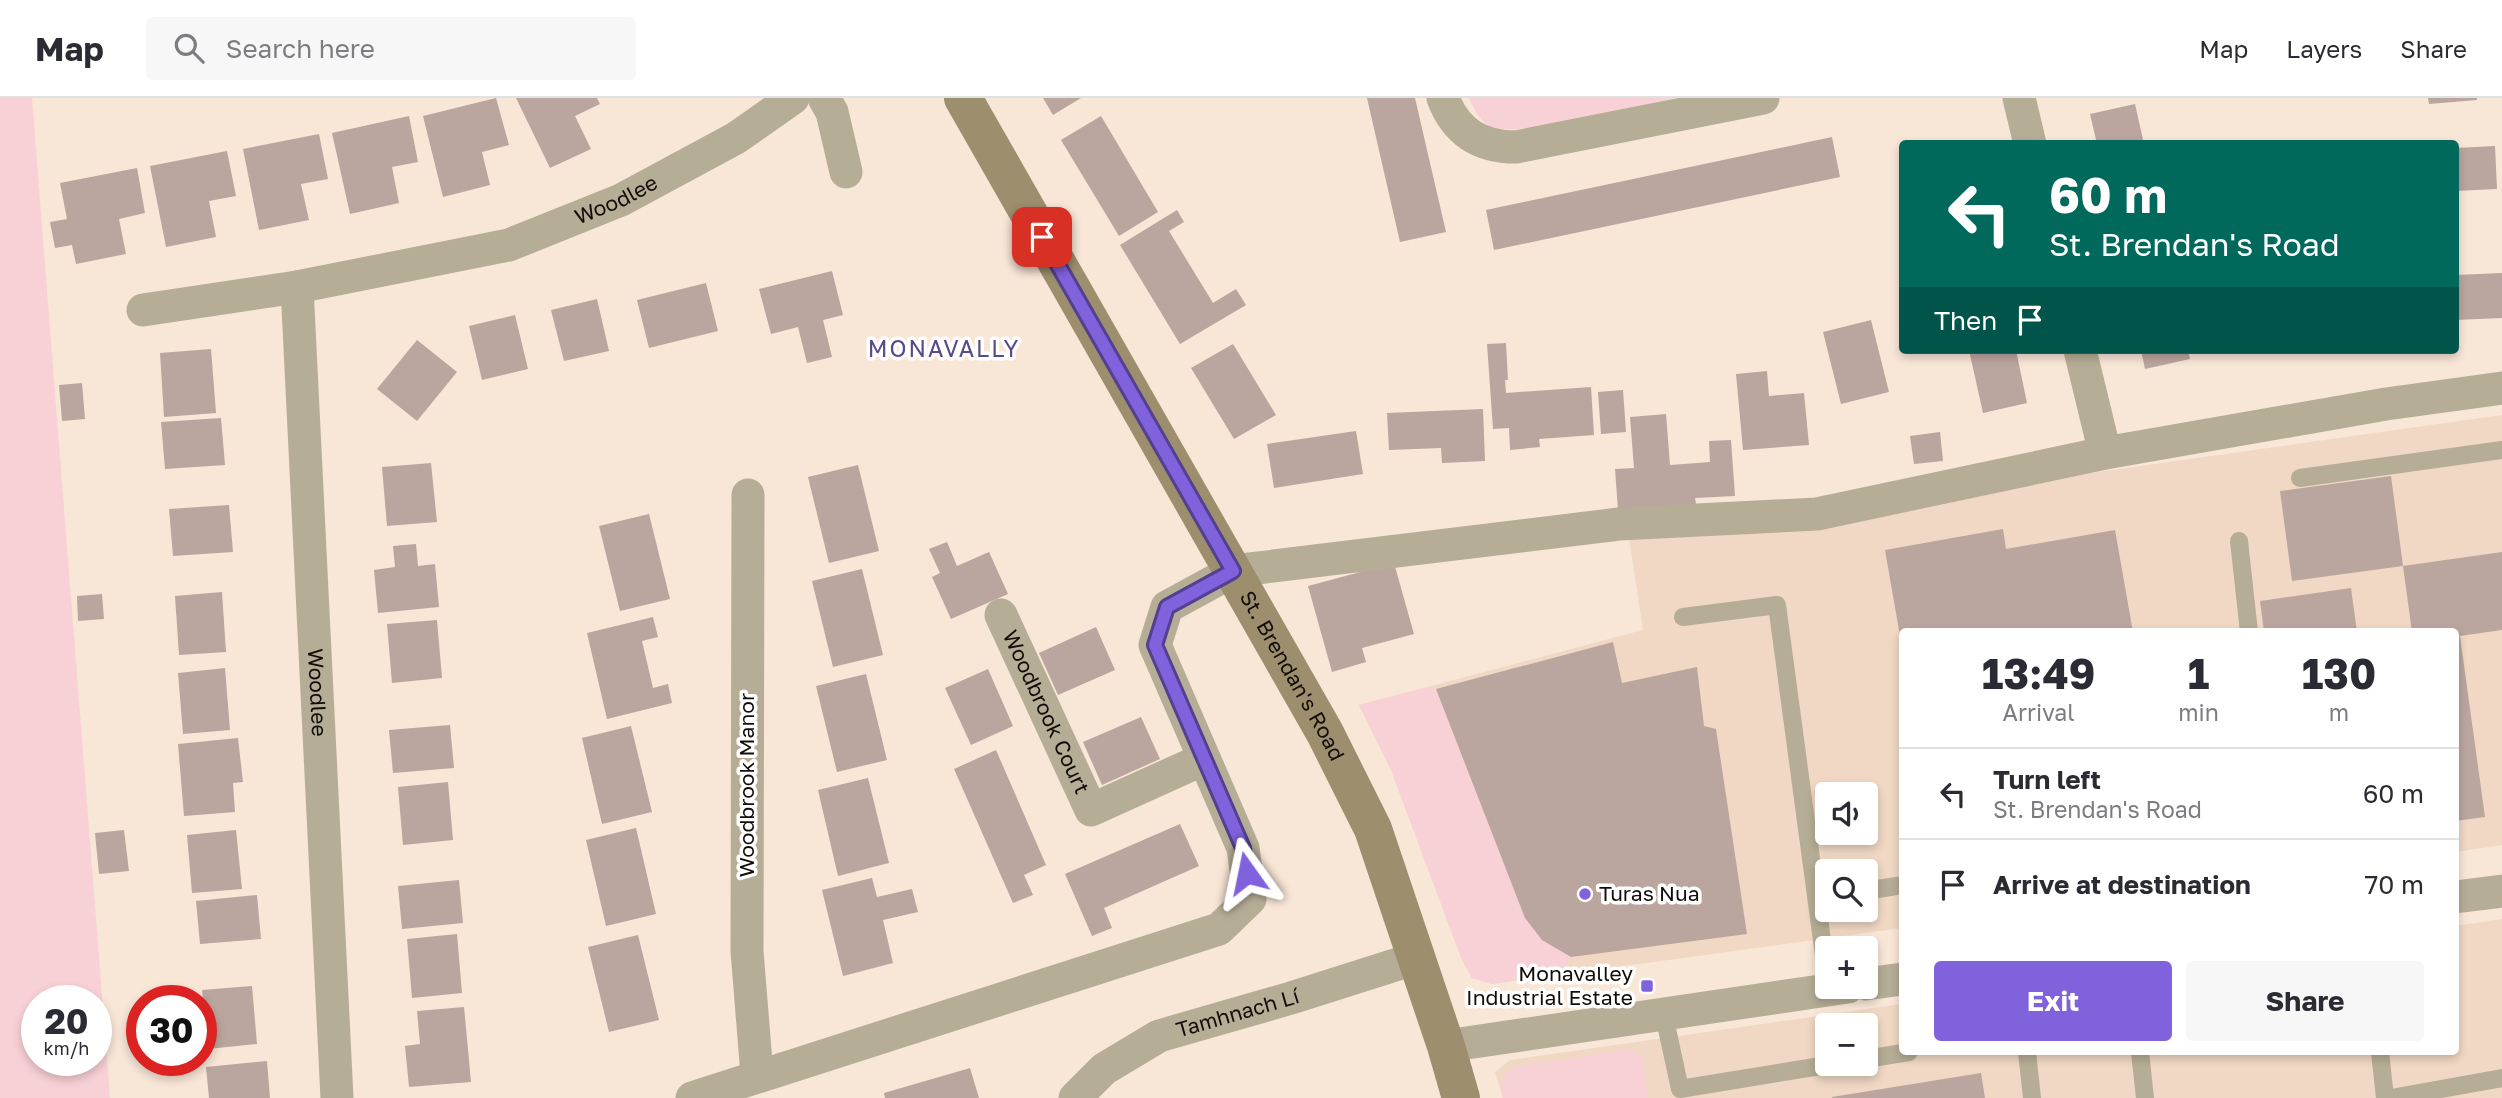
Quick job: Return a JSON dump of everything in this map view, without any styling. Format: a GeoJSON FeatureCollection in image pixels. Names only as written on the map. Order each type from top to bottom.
{"type":"FeatureCollection","features":[{"type":"Feature","properties":{"kind":"main road","name":"St. Brendan's Road"},"geometry":{"type":"LineString","coordinates":[[963,98],[1325,733],[1373,829],[1461,1098]]}},
{"type":"Feature","properties":{"kind":"street","name":"Woodlee"},"geometry":{"type":"LineString","coordinates":[[143,310],[297,287],[509,245],[621,200],[736,138],[793,98]]}},
{"type":"Feature","properties":{"kind":"street"},"geometry":{"type":"LineString","coordinates":[[824,98],[832,112],[846,172]]}},
{"type":"Feature","properties":{"kind":"street"},"geometry":{"type":"LineString","coordinates":[[1443,98],[1458,126],[1470,136],[1500,147],[1516,147],[1763,98]]}},
{"type":"Feature","properties":{"kind":"street"},"geometry":{"type":"LineString","coordinates":[[2019,98],[2029,140]]}},
{"type":"Feature","properties":{"kind":"street","name":"Woodlee"},"geometry":{"type":"LineString","coordinates":[[297,287],[337,1098]]}},
{"type":"Feature","properties":{"kind":"street"},"geometry":{"type":"LineString","coordinates":[[2081,354],[2105,453]]}},
{"type":"Feature","properties":{"kind":"street"},"geometry":{"type":"LineString","coordinates":[[692,1098],[1219,929],[1250,899],[1243,848],[1155,645],[1167,607],[1233,571],[1619,524],[1817,514],[2105,453],[2386,404],[2502,388]]}},
{"type":"Feature","properties":{"kind":"street","name":"Woodbrook Manor"},"geometry":{"type":"LineString","coordinates":[[748,495],[747,951],[757,1075]]}},
{"type":"Feature","properties":{"kind":"street","name":"Woodbrook Court"},"geometry":{"type":"LineString","coordinates":[[1001,615],[1091,810],[1204,759]]}},
{"type":"Feature","properties":{"kind":"street"},"geometry":{"type":"LineString","coordinates":[[2459,896],[2502,891]]}},
{"type":"Feature","properties":{"kind":"street","name":"Tamhnach Lí"},"geometry":{"type":"LineString","coordinates":[[1075,1098],[1104,1069],[1159,1036],[1417,958]]}},
{"type":"Feature","properties":{"kind":"street"},"geometry":{"type":"LineString","coordinates":[[1878,982],[1899,979]]}},
{"type":"Feature","properties":{"kind":"street"},"geometry":{"type":"LineString","coordinates":[[1446,1046],[1664,1015],[1815,988]]}},
{"type":"Feature","properties":{"kind":"lane"},"geometry":{"type":"LineString","coordinates":[[2300,478],[2502,450]]}},
{"type":"Feature","properties":{"kind":"lane"},"geometry":{"type":"LineString","coordinates":[[2239,541],[2249,628]]}},
{"type":"Feature","properties":{"kind":"lane"},"geometry":{"type":"LineString","coordinates":[[1683,617],[1777,605],[1826,936]]}},
{"type":"Feature","properties":{"kind":"lane"},"geometry":{"type":"LineString","coordinates":[[1878,889],[1899,886]]}},
{"type":"Feature","properties":{"kind":"lane"},"geometry":{"type":"LineString","coordinates":[[1664,1015],[1680,1089],[1815,1067]]}},
{"type":"Feature","properties":{"kind":"lane"},"geometry":{"type":"LineString","coordinates":[[1878,1057],[1899,1054]]}},
{"type":"Feature","properties":{"kind":"lane"},"geometry":{"type":"LineString","coordinates":[[2027,1055],[2032,1098]]}},
{"type":"Feature","properties":{"kind":"lane"},"geometry":{"type":"LineString","coordinates":[[2140,1055],[2145,1098]]}},
{"type":"Feature","properties":{"kind":"lane"},"geometry":{"type":"LineString","coordinates":[[2381,1055],[2385,1098]]}},
{"type":"Feature","properties":{"kind":"lane"},"geometry":{"type":"LineString","coordinates":[[2391,1098],[2502,1078]]}},
{"type":"Feature","properties":{"kind":"shaded area"},"geometry":{"type":"Polygon","coordinates":[[[0,98],[32,98],[101,985],[21,985],[21,1076],[108,1076],[110,1098],[0,1098],[0,98]]]}},
{"type":"Feature","properties":{"kind":"shaded area"},"geometry":{"type":"Polygon","coordinates":[[[1469,98],[1675,98],[1552,125],[1506,129],[1492,127],[1484,122],[1469,98]]]}},
{"type":"Feature","properties":{"kind":"shaded area","name":"Monavalley Industrial Estate"},"geometry":{"type":"Polygon","coordinates":[[[2502,415],[2502,845],[2459,851],[2459,628],[1899,628],[1899,928],[1843,936],[1815,936],[1815,940],[1492,984],[1472,978],[1462,960],[1391,770],[1359,705],[1643,630],[1629,538],[2502,415]]]}},
{"type":"Feature","properties":{"kind":"shaded area"},"geometry":{"type":"Polygon","coordinates":[[[1424,688],[1436,689],[1525,918],[1571,957],[1563,970],[1492,984],[1472,978],[1462,960],[1391,770],[1359,705],[1424,688]]]}},
{"type":"Feature","properties":{"kind":"shaded area","name":"Monavalley Industrial Estate"},"geometry":{"type":"Polygon","coordinates":[[[2502,919],[2502,1098],[1503,1098],[1495,1072],[1510,1060],[1815,1016],[1815,1076],[1878,1076],[1878,1013],[1839,1013],[1899,1004],[1899,1055],[2459,1055],[2459,925],[2502,919]]]}},
{"type":"Feature","properties":{"kind":"shaded area"},"geometry":{"type":"Polygon","coordinates":[[[1632,1049],[1642,1058],[1648,1098],[1503,1098],[1503,1080],[1515,1067],[1632,1049]]]}},
{"type":"Feature","properties":{"kind":"building"},"geometry":{"type":"Polygon","coordinates":[[[496,98],[509,145],[482,152],[490,185],[443,197],[423,116],[496,98]]]}},
{"type":"Feature","properties":{"kind":"building"},"geometry":{"type":"Polygon","coordinates":[[[516,98],[597,98],[600,104],[575,116],[591,149],[550,168],[516,98]]]}},
{"type":"Feature","properties":{"kind":"building"},"geometry":{"type":"Polygon","coordinates":[[[1043,98],[1081,98],[1053,115],[1043,98]]]}},
{"type":"Feature","properties":{"kind":"building"},"geometry":{"type":"Polygon","coordinates":[[[1367,98],[1415,98],[1446,232],[1400,242],[1367,98]]]}},
{"type":"Feature","properties":{"kind":"building"},"geometry":{"type":"Polygon","coordinates":[[[2428,98],[2477,98],[2477,100],[2429,104],[2428,98]]]}},
{"type":"Feature","properties":{"kind":"building"},"geometry":{"type":"Polygon","coordinates":[[[2135,104],[2143,140],[2096,140],[2090,114],[2135,104]]]}},
{"type":"Feature","properties":{"kind":"building"},"geometry":{"type":"Polygon","coordinates":[[[409,116],[418,162],[392,167],[399,203],[350,214],[332,133],[409,116]]]}},
{"type":"Feature","properties":{"kind":"building"},"geometry":{"type":"Polygon","coordinates":[[[1101,116],[1158,212],[1119,236],[1061,140],[1101,116]]]}},
{"type":"Feature","properties":{"kind":"building"},"geometry":{"type":"Polygon","coordinates":[[[319,134],[328,179],[301,184],[309,220],[259,230],[243,149],[319,134]]]}},
{"type":"Feature","properties":{"kind":"building"},"geometry":{"type":"Polygon","coordinates":[[[1832,137],[1840,177],[1494,250],[1486,210],[1832,137]]]}},
{"type":"Feature","properties":{"kind":"building"},"geometry":{"type":"Polygon","coordinates":[[[2495,146],[2497,189],[2459,191],[2459,148],[2495,146]]]}},
{"type":"Feature","properties":{"kind":"building"},"geometry":{"type":"Polygon","coordinates":[[[227,151],[236,196],[209,201],[216,237],[166,247],[150,166],[227,151]]]}},
{"type":"Feature","properties":{"kind":"building"},"geometry":{"type":"Polygon","coordinates":[[[137,168],[145,213],[119,219],[126,254],[76,264],[72,245],[55,248],[50,222],[67,219],[60,183],[137,168]]]}},
{"type":"Feature","properties":{"kind":"building"},"geometry":{"type":"Polygon","coordinates":[[[1177,210],[1184,222],[1169,231],[1213,303],[1236,289],[1246,305],[1180,344],[1120,245],[1177,210]]]}},
{"type":"Feature","properties":{"kind":"building"},"geometry":{"type":"Polygon","coordinates":[[[832,271],[843,315],[823,320],[832,357],[807,363],[798,327],[771,334],[759,289],[832,271]]]}},
{"type":"Feature","properties":{"kind":"building"},"geometry":{"type":"Polygon","coordinates":[[[2502,273],[2502,318],[2459,320],[2459,275],[2502,273]]]}},
{"type":"Feature","properties":{"kind":"building"},"geometry":{"type":"Polygon","coordinates":[[[706,283],[718,331],[649,348],[637,300],[706,283]]]}},
{"type":"Feature","properties":{"kind":"building"},"geometry":{"type":"Polygon","coordinates":[[[597,299],[609,351],[564,361],[551,310],[597,299]]]}},
{"type":"Feature","properties":{"kind":"building"},"geometry":{"type":"Polygon","coordinates":[[[515,315],[528,369],[482,380],[469,326],[515,315]]]}},
{"type":"Feature","properties":{"kind":"building"},"geometry":{"type":"Polygon","coordinates":[[[1871,320],[1889,392],[1841,404],[1823,332],[1871,320]]]}},
{"type":"Feature","properties":{"kind":"building"},"geometry":{"type":"Polygon","coordinates":[[[417,340],[457,372],[417,421],[377,389],[417,340]]]}},
{"type":"Feature","properties":{"kind":"building"},"geometry":{"type":"Polygon","coordinates":[[[1506,343],[1506,393],[1591,387],[1594,435],[1539,439],[1540,447],[1510,450],[1509,428],[1493,429],[1487,344],[1506,343]]]}},
{"type":"Feature","properties":{"kind":"building"},"geometry":{"type":"Polygon","coordinates":[[[1233,344],[1276,415],[1234,439],[1191,368],[1233,344]]]}},
{"type":"Feature","properties":{"kind":"building"},"geometry":{"type":"Polygon","coordinates":[[[211,349],[216,413],[164,417],[160,353],[211,349]]]}},
{"type":"Feature","properties":{"kind":"building"},"geometry":{"type":"Polygon","coordinates":[[[1970,354],[2017,354],[2027,403],[1983,413],[1970,354]]]}},
{"type":"Feature","properties":{"kind":"building"},"geometry":{"type":"Polygon","coordinates":[[[2142,354],[2189,354],[2190,359],[2145,369],[2142,354]]]}},
{"type":"Feature","properties":{"kind":"building"},"geometry":{"type":"Polygon","coordinates":[[[1767,371],[1769,396],[1804,393],[1809,445],[1743,450],[1736,374],[1767,371]]]}},
{"type":"Feature","properties":{"kind":"building"},"geometry":{"type":"Polygon","coordinates":[[[82,383],[85,419],[62,421],[59,385],[82,383]]]}},
{"type":"Feature","properties":{"kind":"building"},"geometry":{"type":"Polygon","coordinates":[[[1623,390],[1626,432],[1601,434],[1598,392],[1623,390]]]}},
{"type":"Feature","properties":{"kind":"building"},"geometry":{"type":"Polygon","coordinates":[[[1483,409],[1485,461],[1442,463],[1441,448],[1389,450],[1387,413],[1483,409]]]}},
{"type":"Feature","properties":{"kind":"building"},"geometry":{"type":"Polygon","coordinates":[[[1666,414],[1670,465],[1710,462],[1709,441],[1731,440],[1735,496],[1695,498],[1696,504],[1618,510],[1615,469],[1634,468],[1630,417],[1666,414]]]}},
{"type":"Feature","properties":{"kind":"building"},"geometry":{"type":"Polygon","coordinates":[[[221,418],[225,465],[165,469],[161,422],[221,418]]]}},
{"type":"Feature","properties":{"kind":"building"},"geometry":{"type":"Polygon","coordinates":[[[1356,431],[1363,474],[1274,488],[1267,444],[1356,431]]]}},
{"type":"Feature","properties":{"kind":"building"},"geometry":{"type":"Polygon","coordinates":[[[1940,432],[1943,461],[1914,464],[1910,436],[1940,432]]]}},
{"type":"Feature","properties":{"kind":"building"},"geometry":{"type":"Polygon","coordinates":[[[431,463],[437,522],[387,526],[382,467],[431,463]]]}},
{"type":"Feature","properties":{"kind":"building"},"geometry":{"type":"Polygon","coordinates":[[[858,465],[879,551],[829,563],[808,477],[858,465]]]}},
{"type":"Feature","properties":{"kind":"building"},"geometry":{"type":"Polygon","coordinates":[[[2391,476],[2403,566],[2292,581],[2280,491],[2391,476]]]}},
{"type":"Feature","properties":{"kind":"building"},"geometry":{"type":"Polygon","coordinates":[[[229,505],[233,552],[173,556],[169,509],[229,505]]]}},
{"type":"Feature","properties":{"kind":"building"},"geometry":{"type":"Polygon","coordinates":[[[649,514],[670,599],[620,611],[599,526],[649,514]]]}},
{"type":"Feature","properties":{"kind":"building"},"geometry":{"type":"Polygon","coordinates":[[[2003,529],[2006,549],[2115,530],[2132,628],[1899,628],[1899,630],[1885,550],[2003,529]]]}},
{"type":"Feature","properties":{"kind":"building"},"geometry":{"type":"Polygon","coordinates":[[[947,542],[957,566],[989,552],[1008,594],[951,619],[932,577],[940,573],[929,549],[947,542]]]}},
{"type":"Feature","properties":{"kind":"building"},"geometry":{"type":"Polygon","coordinates":[[[416,544],[418,566],[435,564],[439,607],[378,613],[374,570],[395,567],[393,546],[416,544]]]}},
{"type":"Feature","properties":{"kind":"building"},"geometry":{"type":"Polygon","coordinates":[[[2502,552],[2502,630],[2460,636],[2485,817],[2459,820],[2459,628],[2411,628],[2403,566],[2502,552]]]}},
{"type":"Feature","properties":{"kind":"building"},"geometry":{"type":"Polygon","coordinates":[[[1394,563],[1414,634],[1362,648],[1366,662],[1332,672],[1308,586],[1394,563]]]}},
{"type":"Feature","properties":{"kind":"building"},"geometry":{"type":"Polygon","coordinates":[[[862,569],[883,655],[833,667],[812,581],[862,569]]]}},
{"type":"Feature","properties":{"kind":"building"},"geometry":{"type":"Polygon","coordinates":[[[2351,588],[2356,628],[2263,628],[2260,601],[2351,588]]]}},
{"type":"Feature","properties":{"kind":"building"},"geometry":{"type":"Polygon","coordinates":[[[222,592],[226,652],[179,655],[175,596],[222,592]]]}},
{"type":"Feature","properties":{"kind":"building"},"geometry":{"type":"Polygon","coordinates":[[[102,594],[104,619],[78,621],[77,596],[102,594]]]}},
{"type":"Feature","properties":{"kind":"building"},"geometry":{"type":"Polygon","coordinates":[[[653,617],[658,637],[642,641],[653,688],[668,684],[672,703],[607,719],[587,633],[653,617]]]}},
{"type":"Feature","properties":{"kind":"building"},"geometry":{"type":"Polygon","coordinates":[[[437,620],[442,678],[392,683],[387,624],[437,620]]]}},
{"type":"Feature","properties":{"kind":"building"},"geometry":{"type":"Polygon","coordinates":[[[1096,627],[1115,670],[1058,695],[1039,653],[1096,627]]]}},
{"type":"Feature","properties":{"kind":"building"},"geometry":{"type":"Polygon","coordinates":[[[1613,642],[1622,683],[1697,667],[1704,726],[1716,729],[1747,934],[1571,957],[1542,940],[1525,918],[1436,689],[1613,642]]]}},
{"type":"Feature","properties":{"kind":"building"},"geometry":{"type":"Polygon","coordinates":[[[225,668],[230,730],[183,734],[178,673],[225,668]]]}},
{"type":"Feature","properties":{"kind":"building"},"geometry":{"type":"Polygon","coordinates":[[[988,669],[1013,726],[971,745],[945,688],[988,669]]]}},
{"type":"Feature","properties":{"kind":"building"},"geometry":{"type":"Polygon","coordinates":[[[866,674],[887,760],[837,772],[816,686],[866,674]]]}},
{"type":"Feature","properties":{"kind":"building"},"geometry":{"type":"Polygon","coordinates":[[[1141,717],[1160,759],[1102,785],[1083,742],[1141,717]]]}},
{"type":"Feature","properties":{"kind":"building"},"geometry":{"type":"Polygon","coordinates":[[[450,725],[454,768],[393,773],[389,730],[450,725]]]}},
{"type":"Feature","properties":{"kind":"building"},"geometry":{"type":"Polygon","coordinates":[[[631,726],[652,812],[602,824],[582,738],[631,726]]]}},
{"type":"Feature","properties":{"kind":"building"},"geometry":{"type":"Polygon","coordinates":[[[238,738],[243,782],[233,783],[235,812],[184,816],[178,744],[238,738]]]}},
{"type":"Feature","properties":{"kind":"building"},"geometry":{"type":"Polygon","coordinates":[[[996,750],[1046,865],[1024,875],[1033,895],[1013,903],[954,769],[996,750]]]}},
{"type":"Feature","properties":{"kind":"building"},"geometry":{"type":"Polygon","coordinates":[[[868,778],[889,863],[838,876],[818,790],[868,778]]]}},
{"type":"Feature","properties":{"kind":"building"},"geometry":{"type":"Polygon","coordinates":[[[448,782],[453,840],[403,845],[398,787],[448,782]]]}},
{"type":"Feature","properties":{"kind":"building"},"geometry":{"type":"Polygon","coordinates":[[[1180,824],[1199,866],[1104,908],[1112,928],[1092,936],[1065,874],[1180,824]]]}},
{"type":"Feature","properties":{"kind":"building"},"geometry":{"type":"Polygon","coordinates":[[[636,828],[656,914],[606,926],[586,840],[636,828]]]}},
{"type":"Feature","properties":{"kind":"building"},"geometry":{"type":"Polygon","coordinates":[[[124,830],[129,871],[99,874],[95,833],[124,830]]]}},
{"type":"Feature","properties":{"kind":"building"},"geometry":{"type":"Polygon","coordinates":[[[236,830],[242,889],[192,893],[187,835],[236,830]]]}},
{"type":"Feature","properties":{"kind":"building"},"geometry":{"type":"Polygon","coordinates":[[[872,878],[877,897],[912,889],[918,912],[883,920],[893,963],[843,976],[822,890],[872,878]]]}},
{"type":"Feature","properties":{"kind":"building"},"geometry":{"type":"Polygon","coordinates":[[[459,880],[463,923],[402,929],[398,886],[459,880]]]}},
{"type":"Feature","properties":{"kind":"building"},"geometry":{"type":"Polygon","coordinates":[[[257,895],[261,939],[200,944],[196,901],[257,895]]]}},
{"type":"Feature","properties":{"kind":"building"},"geometry":{"type":"Polygon","coordinates":[[[457,934],[462,993],[412,998],[407,939],[457,934]]]}},
{"type":"Feature","properties":{"kind":"building"},"geometry":{"type":"Polygon","coordinates":[[[638,935],[659,1020],[609,1032],[588,947],[638,935]]]}},
{"type":"Feature","properties":{"kind":"building"},"geometry":{"type":"Polygon","coordinates":[[[252,986],[257,1044],[217,1048],[217,989],[252,986]]]}},
{"type":"Feature","properties":{"kind":"building"},"geometry":{"type":"Polygon","coordinates":[[[464,1007],[471,1082],[409,1087],[405,1046],[420,1044],[417,1011],[464,1007]]]}},
{"type":"Feature","properties":{"kind":"building"},"geometry":{"type":"Polygon","coordinates":[[[267,1061],[270,1098],[209,1098],[207,1076],[217,1076],[217,1066],[267,1061]]]}},
{"type":"Feature","properties":{"kind":"building"},"geometry":{"type":"Polygon","coordinates":[[[970,1068],[979,1098],[885,1098],[884,1093],[970,1068]]]}},
{"type":"Feature","properties":{"kind":"building"},"geometry":{"type":"Polygon","coordinates":[[[1981,1073],[1985,1098],[1832,1098],[1832,1097],[1981,1073]]]}},
{"type":"Feature","properties":{"kind":"place","name":"Turas Nua"},"geometry":{"type":"Point","coordinates":[1585,894]}},
{"type":"Feature","properties":{"kind":"place","name":"Monavalley Industrial Estate"},"geometry":{"type":"Point","coordinates":[1647,986]}},
{"type":"Feature","properties":{"kind":"district","name":"MONAVALLY"},"geometry":{"type":"Point","coordinates":[944,349]}},
{"type":"Feature","properties":{"kind":"route"},"geometry":{"type":"LineString","coordinates":[[1042,237],[1233,571],[1167,607],[1155,645],[1243,848],[1247,873]]}}]}
